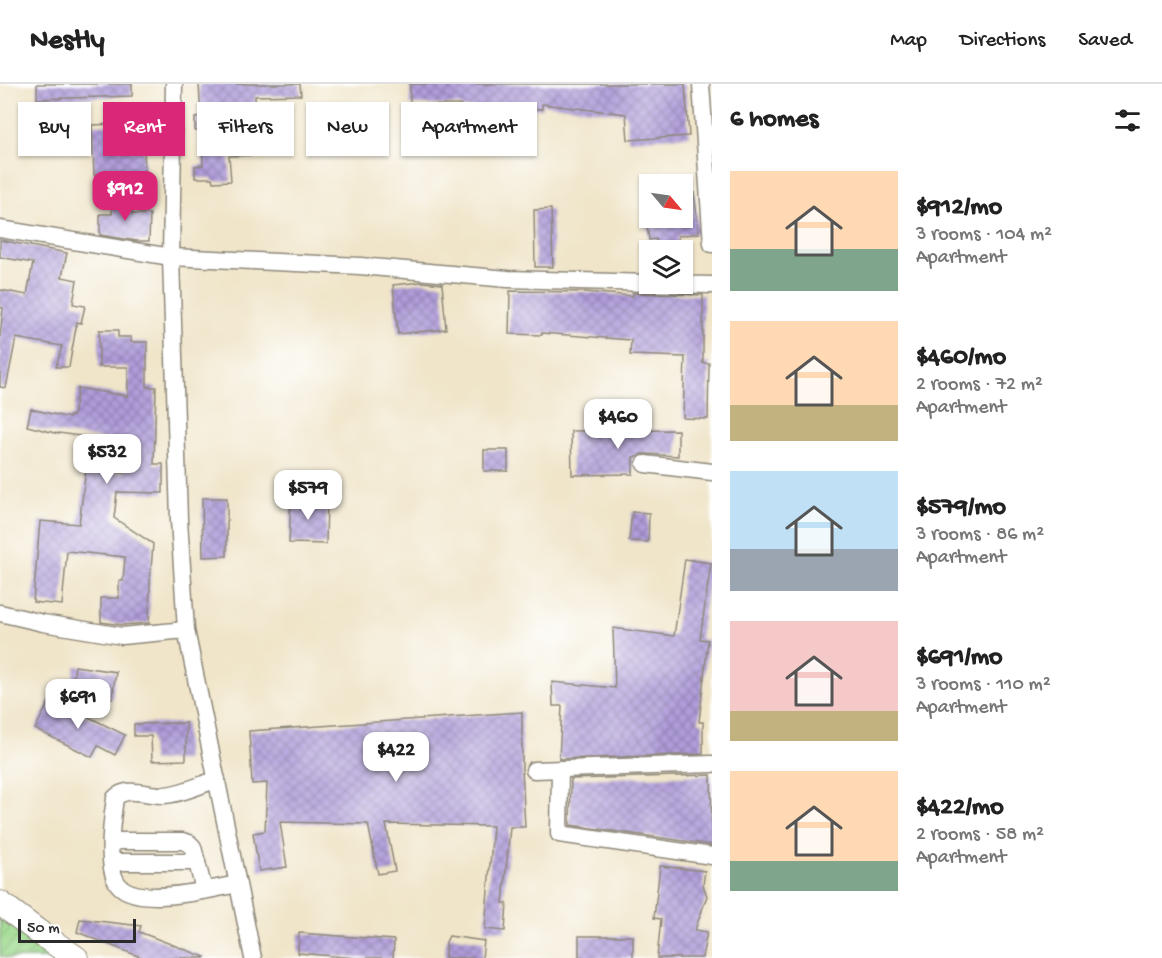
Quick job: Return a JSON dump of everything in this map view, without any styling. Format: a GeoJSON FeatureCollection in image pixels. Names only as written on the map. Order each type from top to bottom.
{"type":"FeatureCollection","features":[{"type":"Feature","properties":{"kind":"highway"},"geometry":{"type":"LineString","coordinates":[[0,903],[76,958]]}},
{"type":"Feature","properties":{"kind":"street"},"geometry":{"type":"LineString","coordinates":[[174,84],[171,257],[179,520],[186,630],[253,958]]}},
{"type":"Feature","properties":{"kind":"street"},"geometry":{"type":"LineString","coordinates":[[701,84],[712,244]]}},
{"type":"Feature","properties":{"kind":"street"},"geometry":{"type":"LineString","coordinates":[[0,229],[171,257],[360,266],[508,279],[639,283]]}},
{"type":"Feature","properties":{"kind":"street"},"geometry":{"type":"LineString","coordinates":[[693,285],[712,285]]}},
{"type":"Feature","properties":{"kind":"street"},"geometry":{"type":"LineString","coordinates":[[645,464],[712,472]]}},
{"type":"Feature","properties":{"kind":"street"},"geometry":{"type":"LineString","coordinates":[[0,613],[43,623],[122,636],[186,630]]}},
{"type":"Feature","properties":{"kind":"street"},"geometry":{"type":"LineString","coordinates":[[534,770],[712,764]]}},
{"type":"Feature","properties":{"kind":"street"},"geometry":{"type":"LineString","coordinates":[[560,769],[559,834],[712,856]]}},
{"type":"Feature","properties":{"kind":"street"},"geometry":{"type":"LineString","coordinates":[[218,779],[163,796],[127,791],[120,793],[115,798],[111,841],[114,878],[121,888],[132,893],[154,896],[183,895],[237,884]]}},
{"type":"Feature","properties":{"kind":"street"},"geometry":{"type":"LineString","coordinates":[[111,841],[186,842],[193,846],[204,890]]}},
{"type":"Feature","properties":{"kind":"street"},"geometry":{"type":"LineString","coordinates":[[112,862],[197,862]]}},
{"type":"Feature","properties":{"kind":"green space"},"geometry":{"type":"Polygon","coordinates":[[[0,915],[59,958],[0,956],[0,915]]]}},
{"type":"Feature","properties":{"kind":"building"},"geometry":{"type":"Polygon","coordinates":[[[37,84],[132,84],[132,96],[37,99],[37,84]]]}},
{"type":"Feature","properties":{"kind":"building"},"geometry":{"type":"Polygon","coordinates":[[[199,84],[300,84],[301,95],[255,96],[255,102],[200,102],[199,84]]]}},
{"type":"Feature","properties":{"kind":"building"},"geometry":{"type":"Polygon","coordinates":[[[410,84],[685,84],[689,136],[628,140],[626,114],[542,104],[542,109],[537,109],[537,102],[410,102],[410,84]]]}},
{"type":"Feature","properties":{"kind":"building"},"geometry":{"type":"Polygon","coordinates":[[[195,118],[197,118],[197,131],[195,131],[195,118]]]}},
{"type":"Feature","properties":{"kind":"building"},"geometry":{"type":"Polygon","coordinates":[[[92,125],[103,125],[103,156],[144,156],[145,173],[94,175],[92,125]]]}},
{"type":"Feature","properties":{"kind":"building"},"geometry":{"type":"Polygon","coordinates":[[[203,156],[229,156],[231,181],[213,182],[212,178],[195,178],[195,166],[203,165],[203,156]]]}},
{"type":"Feature","properties":{"kind":"building"},"geometry":{"type":"Polygon","coordinates":[[[693,192],[699,233],[678,236],[678,240],[649,240],[647,228],[693,228],[693,192]]]}},
{"type":"Feature","properties":{"kind":"building"},"geometry":{"type":"Polygon","coordinates":[[[112,198],[132,199],[132,214],[150,214],[149,241],[100,235],[100,214],[112,214],[112,198]]]}},
{"type":"Feature","properties":{"kind":"building"},"geometry":{"type":"Polygon","coordinates":[[[551,209],[553,267],[535,267],[534,210],[551,209]]]}},
{"type":"Feature","properties":{"kind":"building"},"geometry":{"type":"Polygon","coordinates":[[[0,240],[67,253],[62,277],[77,280],[73,304],[85,306],[81,323],[77,322],[69,367],[56,367],[62,346],[16,338],[6,388],[0,387],[0,337],[3,308],[0,307],[0,290],[27,295],[33,263],[0,257],[0,240]]]}},
{"type":"Feature","properties":{"kind":"building"},"geometry":{"type":"Polygon","coordinates":[[[422,282],[442,284],[446,329],[398,334],[393,285],[422,282]]]}},
{"type":"Feature","properties":{"kind":"building"},"geometry":{"type":"Polygon","coordinates":[[[510,291],[586,292],[633,296],[633,293],[703,295],[703,363],[709,363],[708,419],[683,418],[685,357],[630,355],[631,340],[542,333],[542,335],[509,334],[510,291]]]}},
{"type":"Feature","properties":{"kind":"building"},"geometry":{"type":"Polygon","coordinates":[[[99,330],[118,330],[118,337],[131,337],[131,342],[147,342],[147,387],[156,387],[154,464],[163,464],[163,493],[117,492],[114,518],[153,544],[149,623],[122,625],[101,622],[101,598],[119,598],[119,581],[123,581],[125,557],[67,551],[62,605],[33,602],[40,521],[79,524],[86,469],[124,473],[124,442],[59,434],[27,426],[31,409],[69,418],[73,416],[78,388],[128,396],[128,367],[99,367],[99,330]]]}},
{"type":"Feature","properties":{"kind":"building"},"geometry":{"type":"Polygon","coordinates":[[[678,430],[678,456],[641,454],[633,457],[633,474],[572,475],[571,431],[678,430]]]}},
{"type":"Feature","properties":{"kind":"building"},"geometry":{"type":"Polygon","coordinates":[[[484,450],[508,450],[508,471],[484,471],[484,450]]]}},
{"type":"Feature","properties":{"kind":"building"},"geometry":{"type":"Polygon","coordinates":[[[291,497],[327,498],[326,544],[289,543],[291,497]]]}},
{"type":"Feature","properties":{"kind":"building"},"geometry":{"type":"Polygon","coordinates":[[[202,498],[227,498],[227,556],[203,557],[202,498]]]}},
{"type":"Feature","properties":{"kind":"building"},"geometry":{"type":"Polygon","coordinates":[[[632,512],[649,513],[648,542],[629,541],[632,512]]]}},
{"type":"Feature","properties":{"kind":"building"},"geometry":{"type":"Polygon","coordinates":[[[685,559],[711,563],[700,639],[708,640],[699,722],[703,722],[703,754],[559,759],[562,706],[553,706],[552,682],[615,688],[613,628],[674,636],[685,559]]]}},
{"type":"Feature","properties":{"kind":"building"},"geometry":{"type":"Polygon","coordinates":[[[75,666],[116,672],[112,699],[71,693],[75,666]]]}},
{"type":"Feature","properties":{"kind":"building"},"geometry":{"type":"Polygon","coordinates":[[[51,698],[125,735],[115,755],[98,746],[92,757],[35,729],[51,698]]]}},
{"type":"Feature","properties":{"kind":"building"},"geometry":{"type":"Polygon","coordinates":[[[522,712],[525,827],[510,827],[503,903],[507,903],[505,931],[485,929],[493,826],[386,824],[395,871],[378,874],[368,824],[280,822],[287,867],[259,871],[253,833],[265,831],[267,783],[252,784],[249,731],[522,712]]]}},
{"type":"Feature","properties":{"kind":"building"},"geometry":{"type":"Polygon","coordinates":[[[186,723],[186,760],[152,761],[151,736],[134,736],[134,724],[186,723]]]}},
{"type":"Feature","properties":{"kind":"building"},"geometry":{"type":"Polygon","coordinates":[[[711,775],[712,845],[570,825],[571,779],[711,775]]]}},
{"type":"Feature","properties":{"kind":"building"},"geometry":{"type":"Polygon","coordinates":[[[660,866],[705,871],[703,885],[707,896],[695,930],[707,932],[702,958],[657,958],[661,919],[654,918],[660,866]]]}},
{"type":"Feature","properties":{"kind":"building"},"geometry":{"type":"Polygon","coordinates":[[[80,919],[141,926],[139,932],[205,957],[143,958],[77,932],[80,919]]]}},
{"type":"Feature","properties":{"kind":"building"},"geometry":{"type":"Polygon","coordinates":[[[299,933],[394,940],[393,958],[357,958],[298,953],[299,933]]]}},
{"type":"Feature","properties":{"kind":"building"},"geometry":{"type":"Polygon","coordinates":[[[449,936],[484,941],[482,958],[445,958],[446,942],[449,936]]]}},
{"type":"Feature","properties":{"kind":"building"},"geometry":{"type":"Polygon","coordinates":[[[579,936],[633,936],[633,958],[579,958],[579,936]]]}}]}
